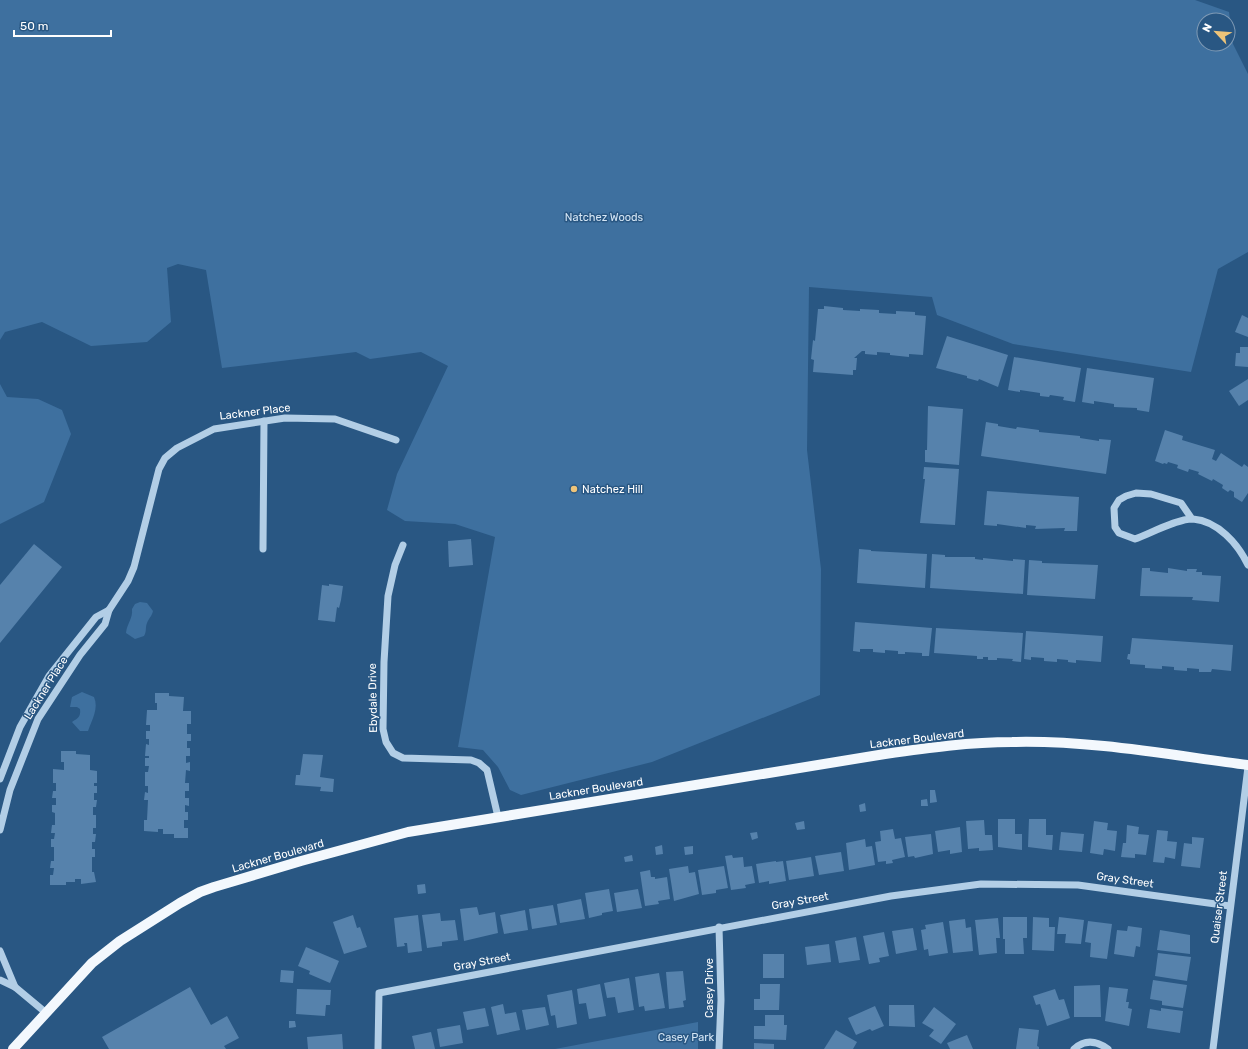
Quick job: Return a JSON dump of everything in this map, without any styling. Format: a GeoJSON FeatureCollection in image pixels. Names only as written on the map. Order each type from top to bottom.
{"type":"FeatureCollection","features":[{"type":"Feature","properties":{"kind":"main road","name":"Lackner Boulevard"},"geometry":{"type":"LineString","coordinates":[[13,1049],[45,1012],[92,963],[120,941],[200,892],[301,861],[395,835],[498,817],[950,745],[1013,742],[1079,744],[1248,766]]}},
{"type":"Feature","properties":{"kind":"street","name":"Lackner Place"},"geometry":{"type":"LineString","coordinates":[[0,830],[10,790],[38,719],[80,655],[105,624],[109,610],[128,581],[134,567],[159,469],[165,458],[176,448],[214,429],[285,418],[335,419],[396,440]]}},
{"type":"Feature","properties":{"kind":"street"},"geometry":{"type":"LineString","coordinates":[[263,549],[264,421]]}},
{"type":"Feature","properties":{"kind":"street"},"geometry":{"type":"LineString","coordinates":[[1192,519],[1181,503],[1151,494],[1136,493],[1119,500],[1114,508],[1113,516],[1115,527],[1119,532],[1134,539],[1156,529],[1192,519],[1208,524],[1222,532],[1234,542],[1248,565]]}},
{"type":"Feature","properties":{"kind":"street","name":"Ebydale Drive"},"geometry":{"type":"LineString","coordinates":[[403,545],[395,565],[388,596],[383,699],[383,729],[386,742],[393,753],[404,758],[471,760],[479,762],[486,770],[498,817]]}},
{"type":"Feature","properties":{"kind":"street","name":"Lackner Place"},"geometry":{"type":"LineString","coordinates":[[0,779],[20,727],[49,676],[96,617],[109,610]]}},
{"type":"Feature","properties":{"kind":"street","name":"Quaiser Street"},"geometry":{"type":"LineString","coordinates":[[1213,1049],[1248,766]]}},
{"type":"Feature","properties":{"kind":"street","name":"Gray Street"},"geometry":{"type":"LineString","coordinates":[[378,1049],[379,993],[891,896],[981,884],[1078,885],[1230,906]]}},
{"type":"Feature","properties":{"kind":"street","name":"Casey Drive"},"geometry":{"type":"LineString","coordinates":[[719,928],[721,1000],[719,1049]]}},
{"type":"Feature","properties":{"kind":"street"},"geometry":{"type":"LineString","coordinates":[[0,951],[15,988]]}},
{"type":"Feature","properties":{"kind":"street"},"geometry":{"type":"LineString","coordinates":[[0,980],[15,988],[45,1012]]}},
{"type":"Feature","properties":{"kind":"street"},"geometry":{"type":"LineString","coordinates":[[1074,1049],[1082,1044],[1090,1042],[1101,1044],[1108,1049]]}},
{"type":"Feature","properties":{"kind":"green space","name":"Natchez Woods"},"geometry":{"type":"Polygon","coordinates":[[[0,0],[1195,0],[1229,12],[1196,12],[1196,52],[1236,52],[1236,50],[1248,74],[1248,252],[1218,269],[1191,372],[1013,344],[937,315],[932,297],[809,287],[807,450],[821,569],[820,695],[652,762],[521,795],[510,790],[498,767],[483,750],[458,747],[495,537],[455,524],[405,521],[387,510],[397,474],[448,366],[421,352],[370,359],[356,352],[222,368],[206,270],[178,264],[167,268],[171,322],[147,342],[91,346],[42,322],[5,332],[0,340],[0,0]]]}},
{"type":"Feature","properties":{"kind":"green space"},"geometry":{"type":"Polygon","coordinates":[[[0,384],[7,397],[38,399],[62,410],[71,434],[44,502],[0,524],[0,384]]]}},
{"type":"Feature","properties":{"kind":"green space"},"geometry":{"type":"Polygon","coordinates":[[[140,602],[147,603],[153,611],[147,623],[144,636],[135,639],[126,633],[132,616],[132,609],[135,604],[140,602]]]}},
{"type":"Feature","properties":{"kind":"green space"},"geometry":{"type":"Polygon","coordinates":[[[82,692],[94,697],[96,705],[88,731],[80,731],[72,722],[79,717],[80,709],[77,707],[70,707],[72,697],[82,692]]]}},
{"type":"Feature","properties":{"kind":"green space","name":"Casey Park"},"geometry":{"type":"Polygon","coordinates":[[[698,1022],[698,1049],[555,1049],[698,1022]]]}},
{"type":"Feature","properties":{"kind":"building"},"geometry":{"type":"Polygon","coordinates":[[[824,306],[843,308],[843,310],[879,310],[879,313],[896,314],[896,311],[915,312],[915,315],[926,316],[923,355],[909,354],[909,357],[877,352],[877,355],[865,354],[865,351],[862,351],[854,358],[857,358],[856,370],[853,370],[853,375],[813,372],[814,360],[811,359],[813,340],[815,341],[818,309],[824,309],[824,306]]]}},
{"type":"Feature","properties":{"kind":"building"},"geometry":{"type":"Polygon","coordinates":[[[1242,315],[1248,318],[1248,337],[1235,332],[1242,315]]]}},
{"type":"Feature","properties":{"kind":"building"},"geometry":{"type":"Polygon","coordinates":[[[947,336],[1008,355],[998,387],[979,379],[978,381],[967,378],[967,376],[936,368],[947,336]]]}},
{"type":"Feature","properties":{"kind":"building"},"geometry":{"type":"Polygon","coordinates":[[[1240,347],[1248,347],[1248,367],[1235,366],[1236,353],[1240,353],[1240,347]]]}},
{"type":"Feature","properties":{"kind":"building"},"geometry":{"type":"Polygon","coordinates":[[[1014,357],[1081,368],[1075,402],[1063,400],[1064,397],[1050,395],[1049,397],[1040,396],[1040,393],[1008,390],[1014,357]]]}},
{"type":"Feature","properties":{"kind":"building"},"geometry":{"type":"Polygon","coordinates":[[[1087,368],[1154,378],[1149,412],[1137,410],[1137,408],[1114,407],[1114,404],[1094,401],[1094,404],[1082,402],[1087,368]]]}},
{"type":"Feature","properties":{"kind":"building"},"geometry":{"type":"Polygon","coordinates":[[[1248,379],[1248,400],[1239,406],[1229,391],[1248,379]]]}},
{"type":"Feature","properties":{"kind":"building"},"geometry":{"type":"Polygon","coordinates":[[[928,406],[963,409],[959,465],[925,462],[925,450],[927,450],[928,406]]]}},
{"type":"Feature","properties":{"kind":"building"},"geometry":{"type":"Polygon","coordinates":[[[986,422],[998,424],[998,426],[1016,429],[1017,427],[1039,430],[1039,432],[1080,436],[1080,438],[1099,441],[1099,439],[1111,440],[1106,474],[981,456],[986,422]]]}},
{"type":"Feature","properties":{"kind":"building"},"geometry":{"type":"Polygon","coordinates":[[[1165,430],[1183,436],[1182,440],[1215,450],[1212,459],[1216,461],[1221,453],[1242,467],[1244,464],[1248,467],[1248,493],[1242,502],[1234,497],[1234,492],[1230,490],[1228,492],[1222,488],[1223,485],[1213,479],[1212,481],[1198,474],[1199,472],[1189,469],[1188,472],[1177,468],[1178,465],[1168,462],[1167,464],[1163,464],[1155,461],[1165,430]]]}},
{"type":"Feature","properties":{"kind":"building"},"geometry":{"type":"Polygon","coordinates":[[[924,467],[959,469],[955,525],[920,523],[925,479],[923,479],[924,467]]]}},
{"type":"Feature","properties":{"kind":"building"},"geometry":{"type":"Polygon","coordinates":[[[987,491],[1079,497],[1077,531],[1064,531],[1065,528],[1035,529],[1036,526],[1026,525],[1026,528],[997,524],[997,526],[984,525],[987,491]]]}},
{"type":"Feature","properties":{"kind":"building"},"geometry":{"type":"Polygon","coordinates":[[[471,539],[473,565],[449,567],[448,541],[471,539]]]}},
{"type":"Feature","properties":{"kind":"building"},"geometry":{"type":"Polygon","coordinates":[[[34,544],[62,567],[0,643],[0,585],[34,544]]]}},
{"type":"Feature","properties":{"kind":"building"},"geometry":{"type":"Polygon","coordinates":[[[859,549],[927,554],[925,588],[857,583],[859,549]]]}},
{"type":"Feature","properties":{"kind":"building"},"geometry":{"type":"Polygon","coordinates":[[[932,554],[945,555],[945,557],[975,557],[975,559],[983,560],[983,558],[1013,561],[1013,559],[1025,560],[1023,594],[930,588],[932,554]]]}},
{"type":"Feature","properties":{"kind":"building"},"geometry":{"type":"Polygon","coordinates":[[[1029,560],[1042,561],[1042,563],[1098,565],[1095,599],[1027,595],[1029,560]]]}},
{"type":"Feature","properties":{"kind":"building"},"geometry":{"type":"Polygon","coordinates":[[[1142,568],[1150,568],[1150,571],[1168,573],[1168,568],[1187,571],[1187,569],[1197,569],[1196,572],[1202,572],[1202,575],[1221,576],[1219,602],[1192,600],[1193,597],[1140,596],[1142,568]]]}},
{"type":"Feature","properties":{"kind":"building"},"geometry":{"type":"Polygon","coordinates":[[[329,584],[343,586],[339,608],[337,607],[335,622],[318,620],[322,585],[329,586],[329,584]]]}},
{"type":"Feature","properties":{"kind":"building"},"geometry":{"type":"Polygon","coordinates":[[[855,622],[932,628],[929,656],[922,656],[922,653],[905,652],[905,654],[898,654],[898,651],[885,650],[885,653],[873,652],[873,649],[860,649],[860,652],[853,651],[855,622]]]}},
{"type":"Feature","properties":{"kind":"building"},"geometry":{"type":"Polygon","coordinates":[[[936,628],[1023,633],[1021,662],[1012,661],[1013,659],[997,658],[997,660],[988,660],[988,657],[977,659],[977,656],[934,653],[936,628]]]}},
{"type":"Feature","properties":{"kind":"building"},"geometry":{"type":"Polygon","coordinates":[[[1026,631],[1103,636],[1101,662],[1076,660],[1076,663],[1068,662],[1068,660],[1057,659],[1057,662],[1044,661],[1044,658],[1031,657],[1031,660],[1024,659],[1026,631]]]}},
{"type":"Feature","properties":{"kind":"building"},"geometry":{"type":"Polygon","coordinates":[[[1132,638],[1233,645],[1231,671],[1212,669],[1211,672],[1199,672],[1199,669],[1187,668],[1187,671],[1174,670],[1174,667],[1162,666],[1162,669],[1145,668],[1145,665],[1130,664],[1130,660],[1127,659],[1128,654],[1130,654],[1132,638]]]}},
{"type":"Feature","properties":{"kind":"building"},"geometry":{"type":"Polygon","coordinates":[[[155,693],[169,693],[169,696],[184,697],[183,711],[191,711],[191,724],[187,724],[187,734],[191,734],[191,741],[187,741],[187,748],[190,748],[190,756],[186,756],[186,763],[190,762],[190,771],[186,770],[185,783],[189,783],[189,791],[185,791],[185,798],[189,798],[189,806],[185,805],[185,812],[188,812],[188,820],[184,820],[184,828],[188,828],[188,838],[174,838],[174,834],[163,834],[163,829],[158,829],[158,832],[144,831],[144,820],[147,820],[148,800],[144,800],[145,792],[148,793],[148,786],[145,786],[145,772],[148,772],[149,766],[145,766],[145,758],[149,758],[149,756],[145,756],[146,744],[149,745],[149,739],[146,739],[146,731],[150,731],[150,725],[146,725],[147,710],[157,710],[155,693]]]}},
{"type":"Feature","properties":{"kind":"building"},"geometry":{"type":"Polygon","coordinates":[[[61,751],[76,751],[76,754],[90,755],[90,770],[97,771],[97,783],[94,783],[94,786],[97,786],[97,793],[94,793],[94,800],[97,800],[96,807],[93,807],[93,815],[96,815],[96,828],[93,828],[93,834],[96,834],[95,842],[92,842],[92,849],[95,849],[95,857],[92,857],[92,872],[94,872],[96,882],[81,884],[81,879],[75,879],[75,882],[66,882],[66,885],[50,885],[50,875],[53,875],[54,868],[50,868],[51,861],[54,861],[54,847],[51,847],[51,839],[54,839],[55,833],[51,833],[52,825],[55,825],[55,813],[52,812],[52,805],[56,805],[56,798],[52,798],[53,791],[56,791],[56,783],[53,783],[53,769],[64,770],[64,762],[61,762],[61,751]]]}},
{"type":"Feature","properties":{"kind":"building"},"geometry":{"type":"Polygon","coordinates":[[[303,754],[323,755],[320,777],[334,779],[333,792],[320,791],[321,787],[295,785],[296,775],[300,775],[303,754]]]}},
{"type":"Feature","properties":{"kind":"building"},"geometry":{"type":"Polygon","coordinates":[[[930,790],[935,790],[937,802],[930,803],[930,790]]]}},
{"type":"Feature","properties":{"kind":"building"},"geometry":{"type":"Polygon","coordinates":[[[927,799],[928,806],[921,806],[921,800],[927,799]]]}},
{"type":"Feature","properties":{"kind":"building"},"geometry":{"type":"Polygon","coordinates":[[[865,803],[866,811],[860,812],[859,805],[865,803]]]}},
{"type":"Feature","properties":{"kind":"building"},"geometry":{"type":"Polygon","coordinates":[[[998,819],[1015,819],[1015,834],[1022,834],[1022,850],[998,847],[998,819]]]}},
{"type":"Feature","properties":{"kind":"building"},"geometry":{"type":"Polygon","coordinates":[[[1029,819],[1046,819],[1046,835],[1053,835],[1052,850],[1028,847],[1029,819]]]}},
{"type":"Feature","properties":{"kind":"building"},"geometry":{"type":"Polygon","coordinates":[[[984,820],[985,835],[992,835],[993,850],[979,851],[979,848],[968,849],[966,821],[984,820]]]}},
{"type":"Feature","properties":{"kind":"building"},"geometry":{"type":"Polygon","coordinates":[[[804,821],[805,829],[797,830],[795,823],[804,821]]]}},
{"type":"Feature","properties":{"kind":"building"},"geometry":{"type":"Polygon","coordinates":[[[1094,821],[1108,823],[1107,830],[1117,831],[1115,851],[1104,849],[1103,855],[1090,853],[1094,821]]]}},
{"type":"Feature","properties":{"kind":"building"},"geometry":{"type":"Polygon","coordinates":[[[1127,825],[1139,827],[1138,834],[1149,835],[1146,855],[1135,854],[1135,858],[1121,857],[1123,843],[1126,843],[1127,825]]]}},
{"type":"Feature","properties":{"kind":"building"},"geometry":{"type":"Polygon","coordinates":[[[960,827],[962,852],[950,854],[950,850],[938,852],[935,831],[960,827]]]}},
{"type":"Feature","properties":{"kind":"building"},"geometry":{"type":"Polygon","coordinates":[[[893,829],[895,839],[901,838],[905,857],[892,860],[893,863],[886,864],[886,861],[878,862],[875,842],[881,841],[880,831],[893,829]]]}},
{"type":"Feature","properties":{"kind":"building"},"geometry":{"type":"Polygon","coordinates":[[[1157,830],[1168,831],[1167,841],[1177,842],[1175,859],[1165,857],[1164,863],[1153,862],[1157,830]]]}},
{"type":"Feature","properties":{"kind":"building"},"geometry":{"type":"Polygon","coordinates":[[[757,832],[758,838],[752,840],[750,833],[757,832]]]}},
{"type":"Feature","properties":{"kind":"building"},"geometry":{"type":"Polygon","coordinates":[[[1061,832],[1084,834],[1082,852],[1059,850],[1061,832]]]}},
{"type":"Feature","properties":{"kind":"building"},"geometry":{"type":"Polygon","coordinates":[[[931,834],[933,854],[915,858],[914,856],[908,857],[905,837],[931,834]]]}},
{"type":"Feature","properties":{"kind":"building"},"geometry":{"type":"Polygon","coordinates":[[[1192,837],[1204,838],[1200,868],[1181,866],[1184,843],[1192,844],[1192,837]]]}},
{"type":"Feature","properties":{"kind":"building"},"geometry":{"type":"Polygon","coordinates":[[[865,839],[866,847],[872,846],[875,865],[849,870],[846,843],[865,839]]]}},
{"type":"Feature","properties":{"kind":"building"},"geometry":{"type":"Polygon","coordinates":[[[662,845],[663,854],[656,855],[655,847],[662,845]]]}},
{"type":"Feature","properties":{"kind":"building"},"geometry":{"type":"Polygon","coordinates":[[[693,846],[693,854],[685,855],[684,847],[693,846]]]}},
{"type":"Feature","properties":{"kind":"building"},"geometry":{"type":"Polygon","coordinates":[[[841,852],[844,871],[819,875],[815,856],[841,852]]]}},
{"type":"Feature","properties":{"kind":"building"},"geometry":{"type":"Polygon","coordinates":[[[632,855],[633,861],[625,862],[624,857],[632,855]]]}},
{"type":"Feature","properties":{"kind":"building"},"geometry":{"type":"Polygon","coordinates":[[[732,855],[733,858],[743,857],[744,867],[752,866],[755,883],[745,885],[746,888],[731,890],[725,856],[732,855]]]}},
{"type":"Feature","properties":{"kind":"building"},"geometry":{"type":"Polygon","coordinates":[[[811,857],[814,876],[789,880],[786,861],[811,857]]]}},
{"type":"Feature","properties":{"kind":"building"},"geometry":{"type":"Polygon","coordinates":[[[783,861],[786,881],[769,884],[769,881],[759,883],[756,864],[783,861]]]}},
{"type":"Feature","properties":{"kind":"building"},"geometry":{"type":"Polygon","coordinates":[[[688,866],[689,873],[695,872],[699,894],[674,901],[669,869],[688,866]]]}},
{"type":"Feature","properties":{"kind":"building"},"geometry":{"type":"Polygon","coordinates":[[[724,866],[728,888],[716,890],[716,893],[702,895],[698,870],[724,866]]]}},
{"type":"Feature","properties":{"kind":"building"},"geometry":{"type":"Polygon","coordinates":[[[650,870],[651,877],[655,877],[655,879],[667,877],[670,899],[658,901],[659,904],[645,906],[640,872],[650,870]]]}},
{"type":"Feature","properties":{"kind":"building"},"geometry":{"type":"Polygon","coordinates":[[[425,884],[426,893],[418,894],[417,885],[425,884]]]}},
{"type":"Feature","properties":{"kind":"building"},"geometry":{"type":"Polygon","coordinates":[[[609,889],[613,911],[589,918],[585,893],[609,889]]]}},
{"type":"Feature","properties":{"kind":"building"},"geometry":{"type":"Polygon","coordinates":[[[638,889],[642,908],[617,912],[614,893],[638,889]]]}},
{"type":"Feature","properties":{"kind":"building"},"geometry":{"type":"Polygon","coordinates":[[[581,899],[585,919],[560,923],[557,904],[581,899]]]}},
{"type":"Feature","properties":{"kind":"building"},"geometry":{"type":"Polygon","coordinates":[[[553,905],[557,925],[532,929],[529,909],[553,905]]]}},
{"type":"Feature","properties":{"kind":"building"},"geometry":{"type":"Polygon","coordinates":[[[477,907],[479,915],[495,912],[498,933],[464,941],[460,909],[477,907]]]}},
{"type":"Feature","properties":{"kind":"building"},"geometry":{"type":"Polygon","coordinates":[[[525,910],[528,930],[504,934],[500,915],[525,910]]]}},
{"type":"Feature","properties":{"kind":"building"},"geometry":{"type":"Polygon","coordinates":[[[440,913],[441,921],[455,920],[458,940],[442,942],[442,946],[427,948],[422,915],[440,913]]]}},
{"type":"Feature","properties":{"kind":"building"},"geometry":{"type":"Polygon","coordinates":[[[353,915],[357,928],[360,927],[367,947],[344,954],[333,922],[353,915]]]}},
{"type":"Feature","properties":{"kind":"building"},"geometry":{"type":"Polygon","coordinates":[[[418,915],[422,951],[408,953],[407,943],[404,943],[405,946],[397,947],[394,918],[418,915]]]}},
{"type":"Feature","properties":{"kind":"building"},"geometry":{"type":"Polygon","coordinates":[[[1003,917],[1027,917],[1027,938],[1023,938],[1024,954],[1005,954],[1003,917]]]}},
{"type":"Feature","properties":{"kind":"building"},"geometry":{"type":"Polygon","coordinates":[[[1033,917],[1049,918],[1049,927],[1055,927],[1054,951],[1032,950],[1033,917]]]}},
{"type":"Feature","properties":{"kind":"building"},"geometry":{"type":"Polygon","coordinates":[[[1059,917],[1084,920],[1081,944],[1065,943],[1066,934],[1057,934],[1059,917]]]}},
{"type":"Feature","properties":{"kind":"building"},"geometry":{"type":"Polygon","coordinates":[[[998,918],[1000,938],[996,938],[997,953],[979,955],[975,920],[998,918]]]}},
{"type":"Feature","properties":{"kind":"building"},"geometry":{"type":"Polygon","coordinates":[[[965,919],[966,928],[971,927],[973,951],[953,953],[949,921],[965,919]]]}},
{"type":"Feature","properties":{"kind":"building"},"geometry":{"type":"Polygon","coordinates":[[[1088,921],[1112,924],[1107,959],[1090,957],[1091,943],[1085,942],[1088,921]]]}},
{"type":"Feature","properties":{"kind":"building"},"geometry":{"type":"Polygon","coordinates":[[[943,922],[948,953],[929,956],[928,949],[924,950],[921,930],[926,929],[925,925],[943,922]]]}},
{"type":"Feature","properties":{"kind":"building"},"geometry":{"type":"Polygon","coordinates":[[[1128,926],[1142,928],[1140,947],[1136,946],[1134,957],[1114,954],[1117,930],[1127,931],[1128,926]]]}},
{"type":"Feature","properties":{"kind":"building"},"geometry":{"type":"Polygon","coordinates":[[[913,928],[917,950],[896,954],[892,931],[913,928]]]}},
{"type":"Feature","properties":{"kind":"building"},"geometry":{"type":"Polygon","coordinates":[[[1160,930],[1190,935],[1190,954],[1157,950],[1160,930]]]}},
{"type":"Feature","properties":{"kind":"building"},"geometry":{"type":"Polygon","coordinates":[[[884,932],[889,956],[879,958],[880,962],[869,964],[863,936],[884,932]]]}},
{"type":"Feature","properties":{"kind":"building"},"geometry":{"type":"Polygon","coordinates":[[[856,937],[860,960],[839,963],[835,941],[856,937]]]}},
{"type":"Feature","properties":{"kind":"building"},"geometry":{"type":"Polygon","coordinates":[[[829,944],[831,962],[807,965],[805,947],[829,944]]]}},
{"type":"Feature","properties":{"kind":"building"},"geometry":{"type":"Polygon","coordinates":[[[306,947],[339,961],[330,983],[309,974],[310,971],[298,966],[306,947]]]}},
{"type":"Feature","properties":{"kind":"building"},"geometry":{"type":"Polygon","coordinates":[[[1158,953],[1191,957],[1187,981],[1155,976],[1158,953]]]}},
{"type":"Feature","properties":{"kind":"building"},"geometry":{"type":"Polygon","coordinates":[[[763,954],[784,954],[784,978],[763,978],[763,954]]]}},
{"type":"Feature","properties":{"kind":"building"},"geometry":{"type":"Polygon","coordinates":[[[281,970],[294,971],[293,983],[280,982],[281,970]]]}},
{"type":"Feature","properties":{"kind":"building"},"geometry":{"type":"Polygon","coordinates":[[[683,971],[686,1000],[683,1001],[684,1007],[669,1009],[666,972],[683,971]]]}},
{"type":"Feature","properties":{"kind":"building"},"geometry":{"type":"Polygon","coordinates":[[[659,973],[665,1008],[645,1011],[644,1006],[639,1007],[635,977],[659,973]]]}},
{"type":"Feature","properties":{"kind":"building"},"geometry":{"type":"Polygon","coordinates":[[[629,978],[634,1010],[618,1013],[615,997],[607,998],[604,983],[629,978]]]}},
{"type":"Feature","properties":{"kind":"building"},"geometry":{"type":"Polygon","coordinates":[[[1153,980],[1187,985],[1183,1008],[1162,1005],[1162,1001],[1150,999],[1153,980]]]}},
{"type":"Feature","properties":{"kind":"building"},"geometry":{"type":"Polygon","coordinates":[[[600,984],[606,1016],[589,1019],[586,1003],[579,1004],[577,989],[600,984]]]}},
{"type":"Feature","properties":{"kind":"building"},"geometry":{"type":"Polygon","coordinates":[[[760,984],[780,984],[779,1010],[754,1010],[754,999],[760,999],[760,984]]]}},
{"type":"Feature","properties":{"kind":"building"},"geometry":{"type":"Polygon","coordinates":[[[1100,985],[1101,1017],[1074,1017],[1074,986],[1100,985]]]}},
{"type":"Feature","properties":{"kind":"building"},"geometry":{"type":"Polygon","coordinates":[[[190,987],[211,1025],[227,1016],[239,1038],[224,1046],[226,1049],[109,1049],[102,1037],[190,987]]]}},
{"type":"Feature","properties":{"kind":"building"},"geometry":{"type":"Polygon","coordinates":[[[1109,987],[1128,989],[1126,1002],[1129,1002],[1128,1008],[1132,1009],[1129,1026],[1105,1021],[1109,987]]]}},
{"type":"Feature","properties":{"kind":"building"},"geometry":{"type":"Polygon","coordinates":[[[297,989],[331,990],[330,1005],[326,1005],[325,1016],[296,1014],[297,989]]]}},
{"type":"Feature","properties":{"kind":"building"},"geometry":{"type":"Polygon","coordinates":[[[1055,989],[1059,1000],[1064,999],[1070,1018],[1047,1026],[1040,1004],[1036,1005],[1033,996],[1055,989]]]}},
{"type":"Feature","properties":{"kind":"building"},"geometry":{"type":"Polygon","coordinates":[[[572,990],[577,1024],[557,1028],[555,1015],[551,1016],[547,995],[572,990]]]}},
{"type":"Feature","properties":{"kind":"building"},"geometry":{"type":"Polygon","coordinates":[[[503,1004],[505,1014],[516,1012],[520,1030],[497,1035],[491,1007],[503,1004]]]}},
{"type":"Feature","properties":{"kind":"building"},"geometry":{"type":"Polygon","coordinates":[[[889,1005],[914,1005],[915,1027],[889,1026],[889,1005]]]}},
{"type":"Feature","properties":{"kind":"building"},"geometry":{"type":"Polygon","coordinates":[[[875,1006],[884,1026],[872,1031],[870,1029],[856,1035],[848,1018],[875,1006]]]}},
{"type":"Feature","properties":{"kind":"building"},"geometry":{"type":"Polygon","coordinates":[[[545,1007],[549,1025],[526,1030],[522,1010],[545,1007]]]}},
{"type":"Feature","properties":{"kind":"building"},"geometry":{"type":"Polygon","coordinates":[[[934,1007],[956,1024],[941,1044],[929,1036],[934,1030],[922,1023],[934,1007]]]}},
{"type":"Feature","properties":{"kind":"building"},"geometry":{"type":"Polygon","coordinates":[[[485,1008],[489,1026],[467,1030],[463,1012],[485,1008]]]}},
{"type":"Feature","properties":{"kind":"building"},"geometry":{"type":"Polygon","coordinates":[[[1161,1008],[1183,1011],[1180,1033],[1147,1028],[1150,1009],[1161,1011],[1161,1008]]]}},
{"type":"Feature","properties":{"kind":"building"},"geometry":{"type":"Polygon","coordinates":[[[765,1015],[784,1015],[784,1025],[787,1025],[786,1040],[754,1039],[754,1026],[765,1026],[765,1015]]]}},
{"type":"Feature","properties":{"kind":"building"},"geometry":{"type":"Polygon","coordinates":[[[289,1021],[295,1021],[296,1027],[289,1028],[289,1021]]]}},
{"type":"Feature","properties":{"kind":"building"},"geometry":{"type":"Polygon","coordinates":[[[460,1025],[463,1043],[440,1047],[437,1029],[460,1025]]]}},
{"type":"Feature","properties":{"kind":"building"},"geometry":{"type":"Polygon","coordinates":[[[1019,1028],[1039,1030],[1037,1046],[1039,1049],[1016,1049],[1019,1028]]]}},
{"type":"Feature","properties":{"kind":"building"},"geometry":{"type":"Polygon","coordinates":[[[836,1030],[857,1042],[853,1049],[824,1049],[836,1030]]]}},
{"type":"Feature","properties":{"kind":"building"},"geometry":{"type":"Polygon","coordinates":[[[431,1032],[435,1049],[415,1049],[412,1036],[431,1032]]]}},
{"type":"Feature","properties":{"kind":"building"},"geometry":{"type":"Polygon","coordinates":[[[342,1034],[343,1049],[308,1049],[307,1037],[342,1034]]]}},
{"type":"Feature","properties":{"kind":"building"},"geometry":{"type":"Polygon","coordinates":[[[967,1035],[973,1049],[950,1049],[947,1043],[967,1035]]]}},
{"type":"Feature","properties":{"kind":"building"},"geometry":{"type":"Polygon","coordinates":[[[754,1043],[774,1044],[774,1049],[754,1049],[754,1043]]]}},
{"type":"Feature","properties":{"kind":"place","name":"Natchez Hill"},"geometry":{"type":"Point","coordinates":[574,489]}}]}
